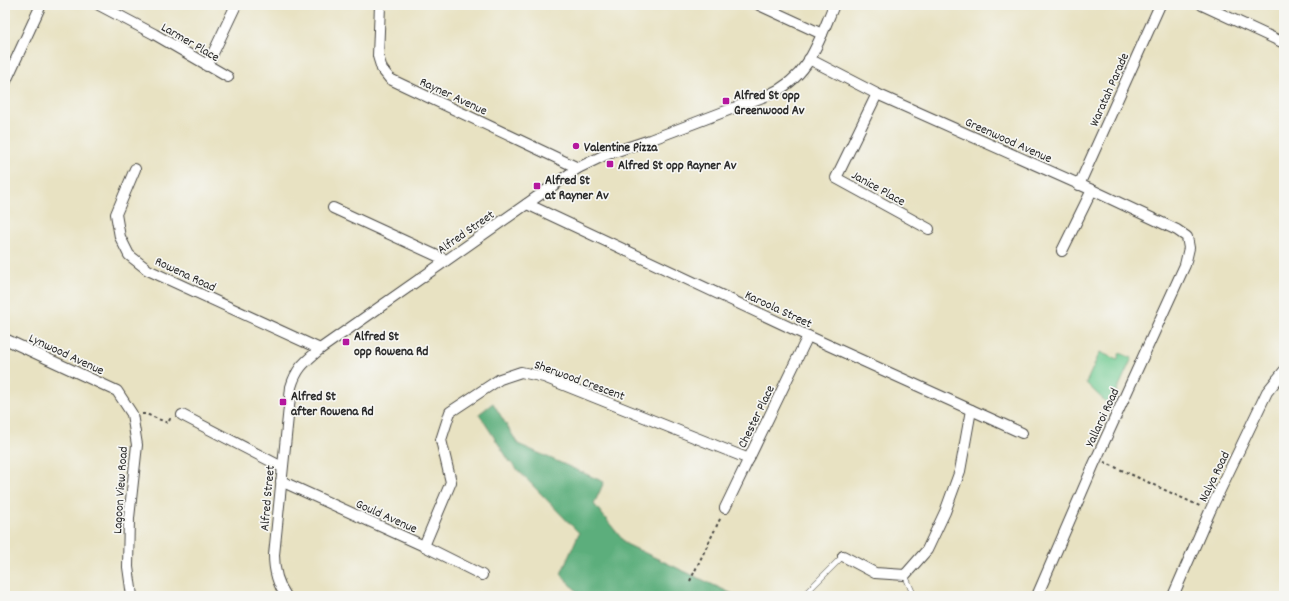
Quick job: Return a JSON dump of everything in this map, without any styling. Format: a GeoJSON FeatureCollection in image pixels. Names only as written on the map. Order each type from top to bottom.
{"type":"FeatureCollection","features":[{"type":"Feature","properties":{"kind":"street"},"geometry":{"type":"LineString","coordinates":[[5,83],[41,5]]}},
{"type":"Feature","properties":{"kind":"street","name":"Larmer Place"},"geometry":{"type":"LineString","coordinates":[[99,5],[154,34],[228,77]]}},
{"type":"Feature","properties":{"kind":"street"},"geometry":{"type":"LineString","coordinates":[[207,66],[236,5]]}},
{"type":"Feature","properties":{"kind":"street","name":"Rayner Avenue"},"geometry":{"type":"LineString","coordinates":[[380,5],[378,56],[382,69],[390,79],[578,168]]}},
{"type":"Feature","properties":{"kind":"street"},"geometry":{"type":"LineString","coordinates":[[759,5],[822,34]]}},
{"type":"Feature","properties":{"kind":"street","name":"Alfred Street"},"geometry":{"type":"LineString","coordinates":[[286,596],[279,583],[274,568],[275,543],[292,382],[297,370],[320,349],[578,168],[605,155],[657,138],[775,92],[795,78],[810,59],[834,5]]}},
{"type":"Feature","properties":{"kind":"street","name":"Waratah Parade"},"geometry":{"type":"LineString","coordinates":[[1079,184],[1160,5]]}},
{"type":"Feature","properties":{"kind":"street"},"geometry":{"type":"LineString","coordinates":[[1202,5],[1284,43]]}},
{"type":"Feature","properties":{"kind":"street","name":"Greenwood Avenue"},"geometry":{"type":"LineString","coordinates":[[810,59],[878,94],[1079,184],[1177,230],[1187,237],[1189,248]]}},
{"type":"Feature","properties":{"kind":"street","name":"Janice Place"},"geometry":{"type":"LineString","coordinates":[[878,94],[836,178],[929,229]]}},
{"type":"Feature","properties":{"kind":"street","name":"Rowena Road"},"geometry":{"type":"LineString","coordinates":[[135,168],[116,214],[120,237],[129,255],[148,270],[320,349]]}},
{"type":"Feature","properties":{"kind":"street"},"geometry":{"type":"LineString","coordinates":[[1062,251],[1092,190]]}},
{"type":"Feature","properties":{"kind":"street","name":"Karoola Street"},"geometry":{"type":"LineString","coordinates":[[527,204],[808,336],[1022,433]]}},
{"type":"Feature","properties":{"kind":"street"},"geometry":{"type":"LineString","coordinates":[[333,208],[446,260]]}},
{"type":"Feature","properties":{"kind":"street","name":"Yallaroi Road"},"geometry":{"type":"LineString","coordinates":[[1037,596],[1096,459],[1185,265],[1189,248]]}},
{"type":"Feature","properties":{"kind":"street","name":"Chester Place"},"geometry":{"type":"LineString","coordinates":[[726,508],[808,336]]}},
{"type":"Feature","properties":{"kind":"street","name":"Lynwood Avenue"},"geometry":{"type":"LineString","coordinates":[[5,339],[117,391]]}},
{"type":"Feature","properties":{"kind":"street","name":"Nalya Road"},"geometry":{"type":"LineString","coordinates":[[1173,596],[1210,511],[1267,392],[1284,371]]}},
{"type":"Feature","properties":{"kind":"street","name":"Sherwood Crescent"},"geometry":{"type":"LineString","coordinates":[[424,546],[451,482],[441,440],[450,412],[500,379],[521,372],[544,377],[749,459]]}},
{"type":"Feature","properties":{"kind":"street","name":"Lagoon View Road"},"geometry":{"type":"LineString","coordinates":[[117,391],[132,414],[137,445],[129,518],[128,567],[132,596]]}},
{"type":"Feature","properties":{"kind":"street"},"geometry":{"type":"LineString","coordinates":[[843,556],[875,573],[905,575],[927,550],[945,512],[960,472],[971,410]]}},
{"type":"Feature","properties":{"kind":"street"},"geometry":{"type":"LineString","coordinates":[[182,415],[282,466]]}},
{"type":"Feature","properties":{"kind":"street","name":"Gould Avenue"},"geometry":{"type":"LineString","coordinates":[[281,481],[424,546],[482,575]]}},
{"type":"Feature","properties":{"kind":"lane"},"geometry":{"type":"LineString","coordinates":[[803,596],[843,556]]}},
{"type":"Feature","properties":{"kind":"lane"},"geometry":{"type":"LineString","coordinates":[[905,575],[914,596]]}},
{"type":"Feature","properties":{"kind":"path"},"geometry":{"type":"LineString","coordinates":[[132,414],[146,414],[168,423],[170,419],[179,421],[182,415]]}},
{"type":"Feature","properties":{"kind":"path"},"geometry":{"type":"LineString","coordinates":[[1096,459],[1210,511]]}},
{"type":"Feature","properties":{"kind":"path"},"geometry":{"type":"LineString","coordinates":[[690,582],[726,508]]}},
{"type":"Feature","properties":{"kind":"green space"},"geometry":{"type":"Polygon","coordinates":[[[1100,352],[1117,360],[1120,353],[1132,358],[1110,406],[1086,383],[1100,352]]]}},
{"type":"Feature","properties":{"kind":"green space"},"geometry":{"type":"Polygon","coordinates":[[[493,403],[518,444],[604,482],[594,504],[626,544],[737,596],[581,596],[561,574],[579,533],[510,462],[479,414],[493,403]]]}},
{"type":"Feature","properties":{"kind":"place","name":"Alfred St opp Greenwood Av"},"geometry":{"type":"Point","coordinates":[726,101]}},
{"type":"Feature","properties":{"kind":"place","name":"Valentine Pizza"},"geometry":{"type":"Point","coordinates":[576,146]}},
{"type":"Feature","properties":{"kind":"place","name":"Alfred St opp Rayner Av"},"geometry":{"type":"Point","coordinates":[610,164]}},
{"type":"Feature","properties":{"kind":"place","name":"Alfred St at Rayner Av"},"geometry":{"type":"Point","coordinates":[537,186]}},
{"type":"Feature","properties":{"kind":"place","name":"Alfred St opp Rowena Rd"},"geometry":{"type":"Point","coordinates":[346,342]}},
{"type":"Feature","properties":{"kind":"place","name":"Alfred St after Rowena Rd"},"geometry":{"type":"Point","coordinates":[283,402]}}]}
